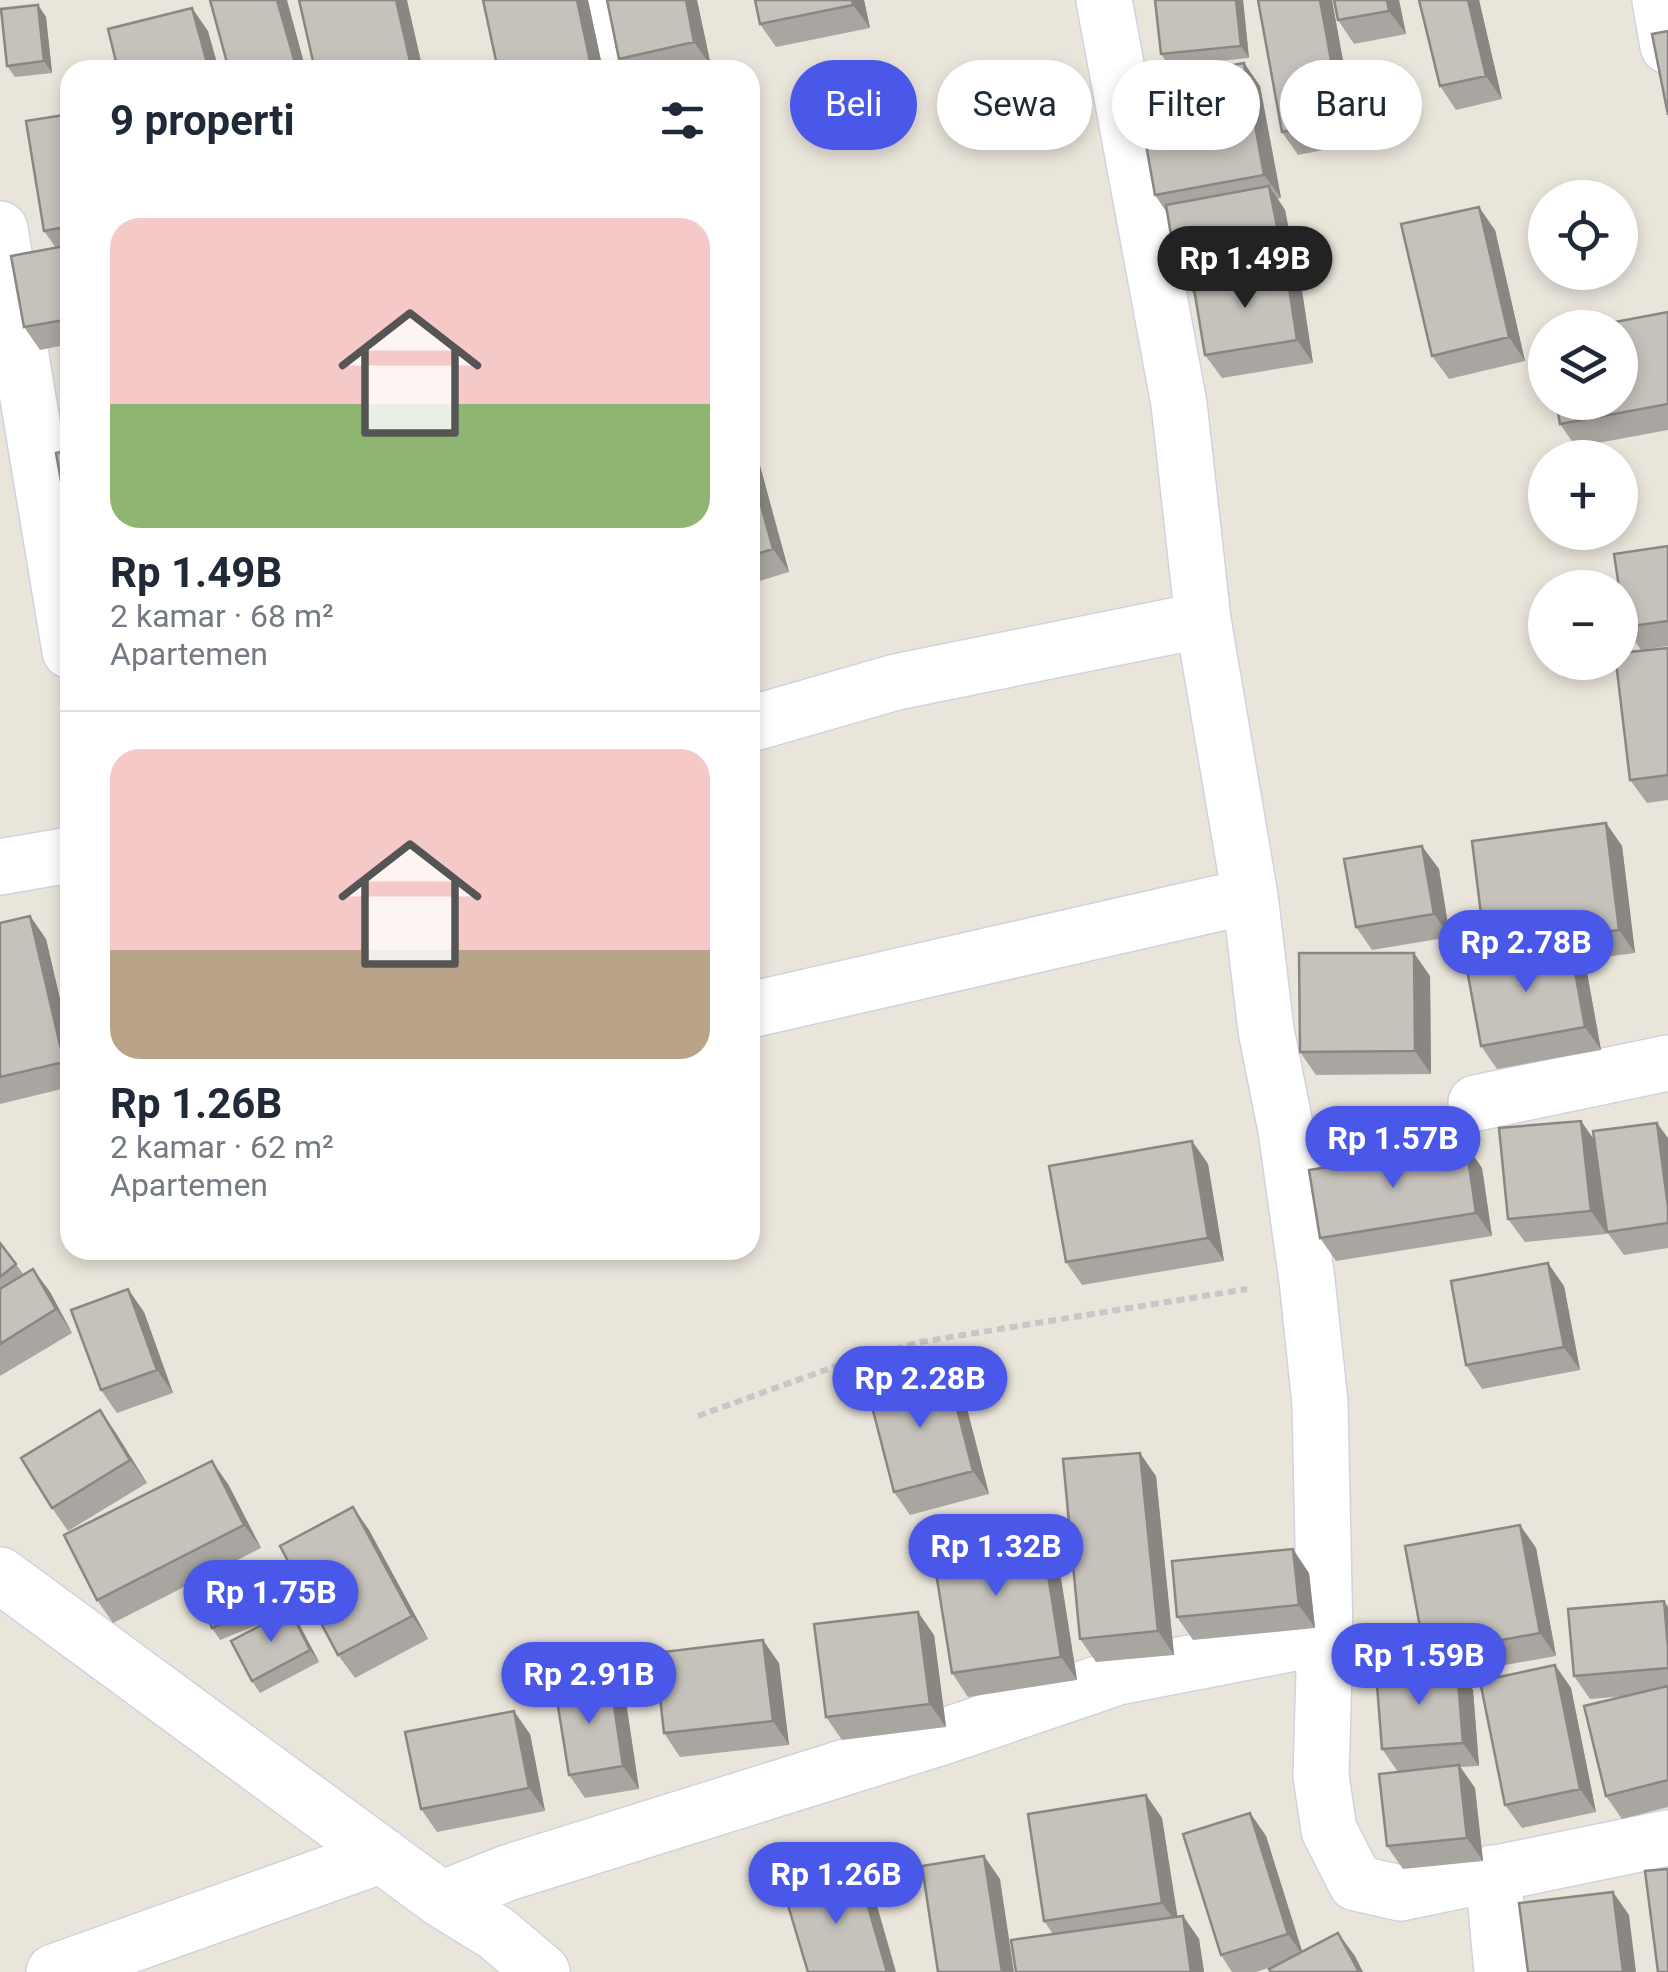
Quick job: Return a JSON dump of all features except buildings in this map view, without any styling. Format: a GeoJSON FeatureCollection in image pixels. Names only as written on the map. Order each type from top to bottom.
{"type":"FeatureCollection","features":[{"type":"Feature","properties":{"kind":"street"},"geometry":{"type":"LineString","coordinates":[[592,0],[604,60]]}},
{"type":"Feature","properties":{"kind":"street"},"geometry":{"type":"LineString","coordinates":[[1104,0],[1179,404],[1202,620],[1250,896],[1266,1030],[1286,1130],[1307,1280],[1320,1403],[1325,1636],[1321,1776],[1330,1830],[1356,1883],[1400,1893],[1668,1838]]}},
{"type":"Feature","properties":{"kind":"street"},"geometry":{"type":"LineString","coordinates":[[1660,0],[1668,46]]}},
{"type":"Feature","properties":{"kind":"street"},"geometry":{"type":"LineString","coordinates":[[0,229],[60,591]]}},
{"type":"Feature","properties":{"kind":"street"},"geometry":{"type":"LineString","coordinates":[[760,721],[896,682],[1202,620]]}},
{"type":"Feature","properties":{"kind":"street"},"geometry":{"type":"LineString","coordinates":[[0,867],[60,857]]}},
{"type":"Feature","properties":{"kind":"street"},"geometry":{"type":"LineString","coordinates":[[760,1008],[1250,896]]}},
{"type":"Feature","properties":{"kind":"street"},"geometry":{"type":"LineString","coordinates":[[1476,1103],[1668,1063]]}},
{"type":"Feature","properties":{"kind":"street"},"geometry":{"type":"LineString","coordinates":[[0,1575],[441,1899],[496,1933],[537,1971]]}},
{"type":"Feature","properties":{"kind":"street"},"geometry":{"type":"LineString","coordinates":[[441,1899],[507,1873],[945,1736],[1118,1676],[1325,1636]]}},
{"type":"Feature","properties":{"kind":"street"},"geometry":{"type":"LineString","coordinates":[[54,1972],[382,1855]]}},
{"type":"Feature","properties":{"kind":"street"},"geometry":{"type":"LineString","coordinates":[[1493,1872],[1502,1972]]}},
{"type":"Feature","properties":{"kind":"path"},"geometry":{"type":"LineString","coordinates":[[698,1416],[839,1365],[920,1342],[1307,1280]]}}]}
